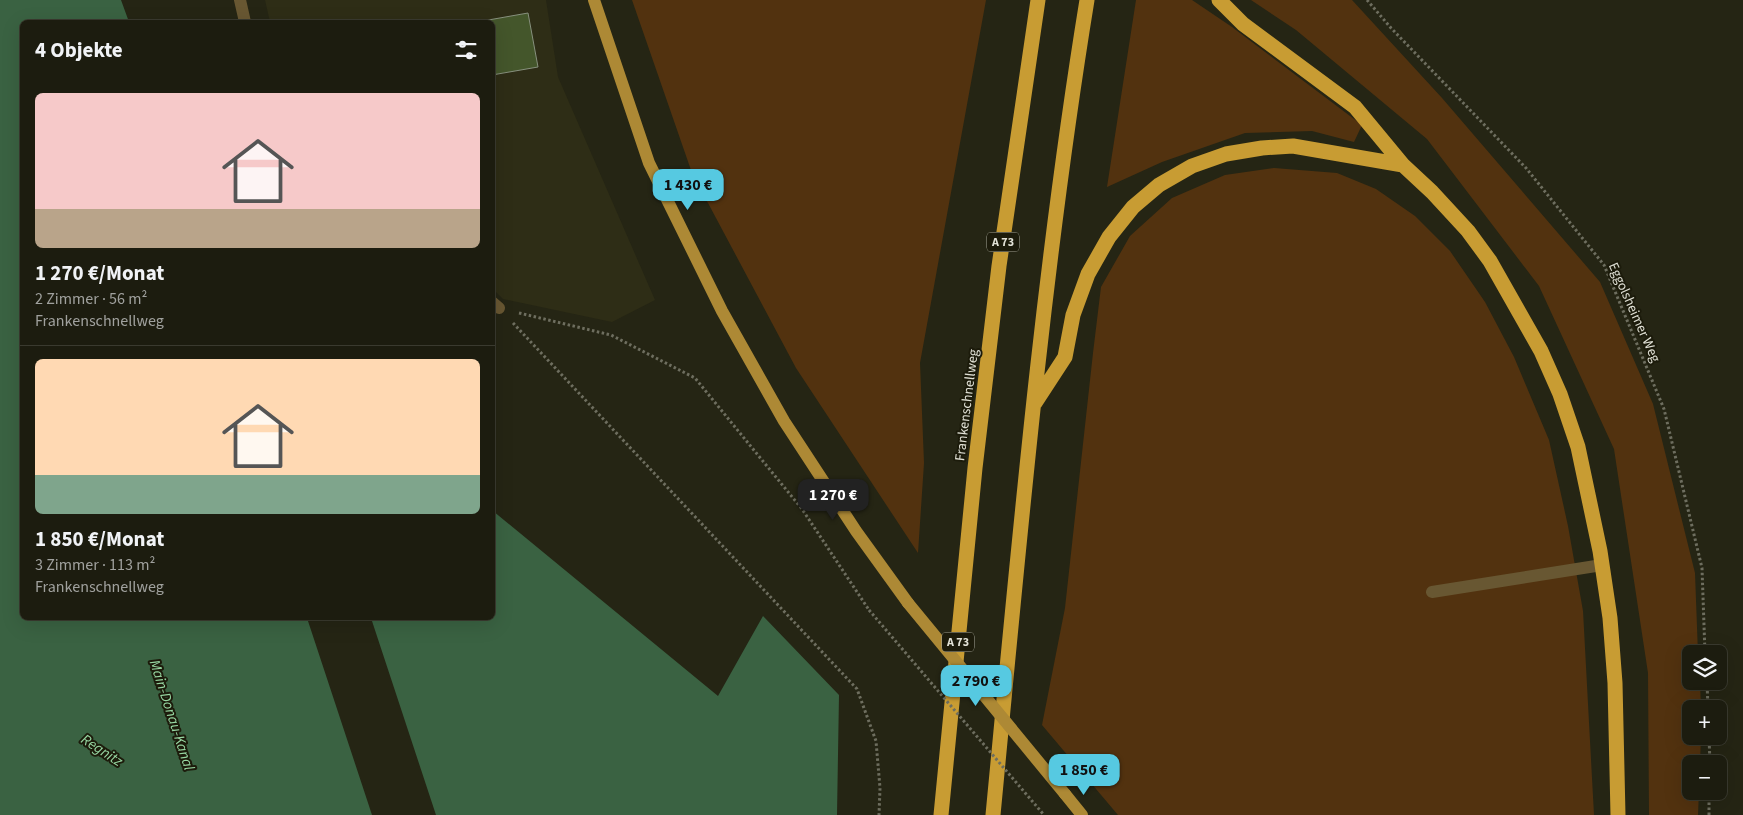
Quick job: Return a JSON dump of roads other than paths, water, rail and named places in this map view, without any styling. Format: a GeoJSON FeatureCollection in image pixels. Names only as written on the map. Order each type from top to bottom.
{"type":"FeatureCollection","features":[{"type":"Feature","properties":{"kind":"highway","name":"Frankenschnellweg"},"geometry":{"type":"LineString","coordinates":[[941,815],[975,468],[999,266],[1037,0]]}},
{"type":"Feature","properties":{"kind":"highway"},"geometry":{"type":"LineString","coordinates":[[993,815],[1046,283],[1087,0]]}},
{"type":"Feature","properties":{"kind":"highway"},"geometry":{"type":"LineString","coordinates":[[1219,0],[1243,24],[1355,107],[1403,165],[1432,192],[1468,232],[1490,261],[1541,351],[1560,394],[1578,447],[1602,565],[1610,618],[1615,683],[1618,734],[1618,815]]}},
{"type":"Feature","properties":{"kind":"highway"},"geometry":{"type":"LineString","coordinates":[[1033,406],[1065,357],[1074,315],[1092,267],[1109,237],[1133,207],[1159,185],[1192,166],[1226,154],[1262,148],[1293,146],[1403,165]]}},
{"type":"Feature","properties":{"kind":"main road"},"geometry":{"type":"LineString","coordinates":[[594,0],[649,163],[722,311],[784,421],[856,531],[908,603],[1082,815]]}},
{"type":"Feature","properties":{"kind":"street"},"geometry":{"type":"LineString","coordinates":[[240,0],[245,20]]}},
{"type":"Feature","properties":{"kind":"street"},"geometry":{"type":"LineString","coordinates":[[1432,592],[1602,565]]}},
{"type":"Feature","properties":{"kind":"water"},"geometry":{"type":"Polygon","coordinates":[[[0,0],[121,0],[128,20],[20,20],[20,620],[308,620],[372,815],[0,815],[0,0]]]}},
{"type":"Feature","properties":{"kind":"water"},"geometry":{"type":"Polygon","coordinates":[[[495,513],[718,696],[763,616],[839,695],[837,815],[436,815],[372,620],[495,620],[495,513]]]}},
{"type":"Feature","properties":{"kind":"water label","name":"Main-Donau-Kanal"},"geometry":{"type":"Point","coordinates":[172,715]}},
{"type":"Feature","properties":{"kind":"water label","name":"Regnitz"},"geometry":{"type":"Point","coordinates":[102,750]}}]}
